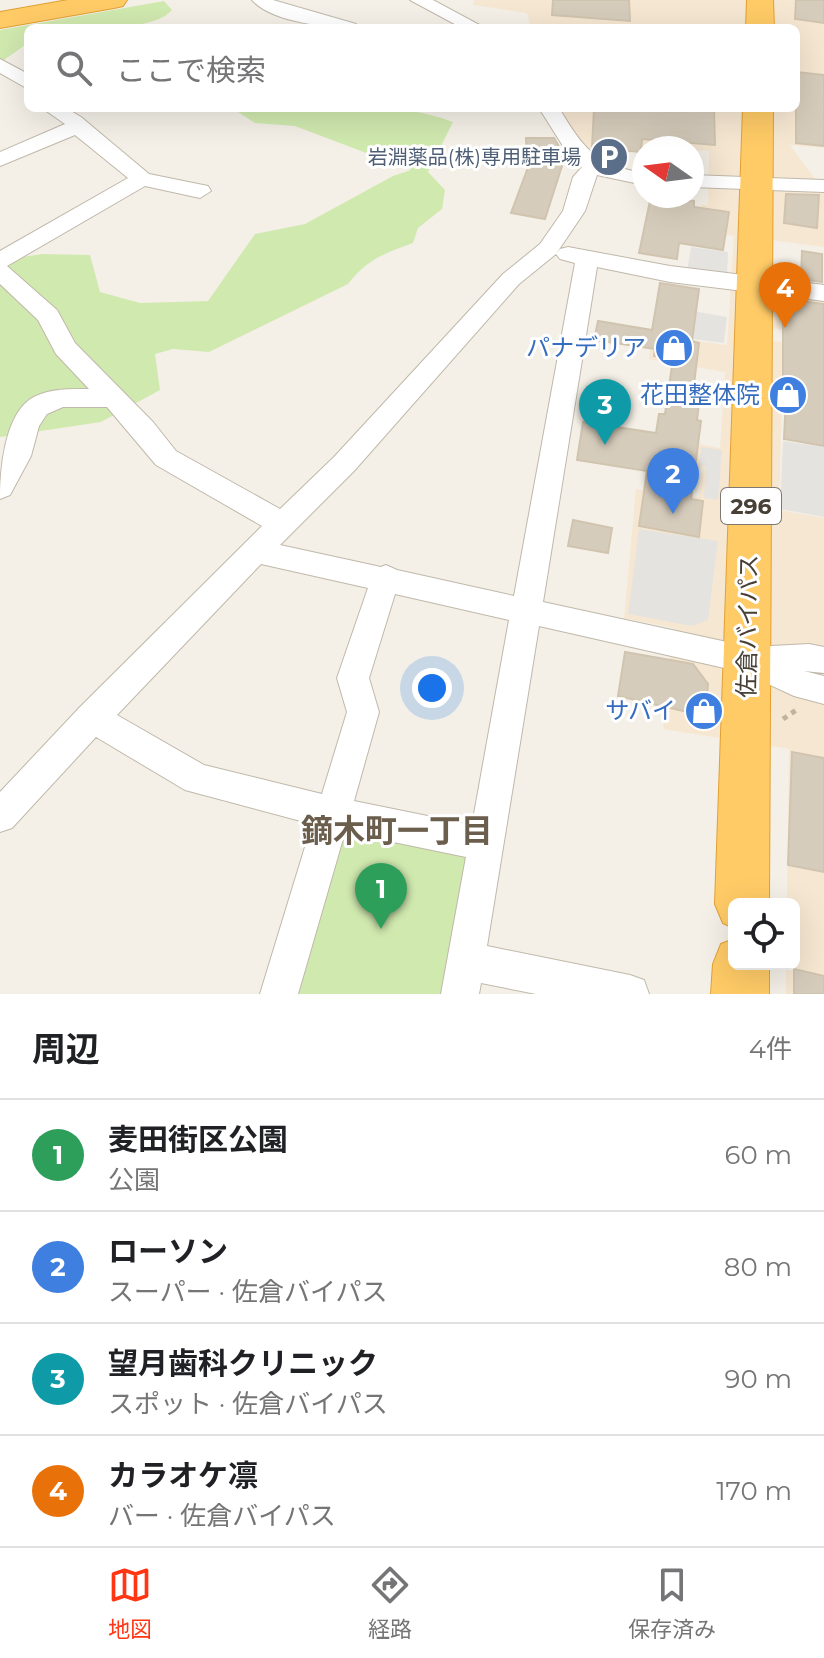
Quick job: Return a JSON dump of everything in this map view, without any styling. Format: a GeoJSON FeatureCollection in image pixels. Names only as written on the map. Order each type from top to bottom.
{"type":"FeatureCollection","features":[{"type":"Feature","properties":{"kind":"highway"},"geometry":{"type":"LineString","coordinates":[[0,20],[114,0]]}},
{"type":"Feature","properties":{"kind":"highway"},"geometry":{"type":"LineString","coordinates":[[760,0],[760,24]]}},
{"type":"Feature","properties":{"kind":"highway","name":"佐倉バイパス"},"geometry":{"type":"LineString","coordinates":[[742,898],[758,112]]}},
{"type":"Feature","properties":{"kind":"highway"},"geometry":{"type":"LineString","coordinates":[[740,994],[741,970]]}},
{"type":"Feature","properties":{"kind":"street"},"geometry":{"type":"LineString","coordinates":[[261,0],[273,8],[335,24]]}},
{"type":"Feature","properties":{"kind":"street"},"geometry":{"type":"LineString","coordinates":[[419,0],[468,24]]}},
{"type":"Feature","properties":{"kind":"street"},"geometry":{"type":"LineString","coordinates":[[0,65],[24,80]]}},
{"type":"Feature","properties":{"kind":"street"},"geometry":{"type":"LineString","coordinates":[[58,112],[142,179],[200,191]]}},
{"type":"Feature","properties":{"kind":"street"},"geometry":{"type":"LineString","coordinates":[[551,112],[568,140],[593,167],[632,176]]}},
{"type":"Feature","properties":{"kind":"street"},"geometry":{"type":"LineString","coordinates":[[0,160],[78,126]]}},
{"type":"Feature","properties":{"kind":"street"},"geometry":{"type":"LineString","coordinates":[[0,816],[91,717],[344,464],[511,279],[548,249],[574,211],[584,177],[593,167]]}},
{"type":"Feature","properties":{"kind":"street"},"geometry":{"type":"LineString","coordinates":[[0,261],[142,179]]}},
{"type":"Feature","properties":{"kind":"street"},"geometry":{"type":"LineString","coordinates":[[704,181],[824,186]]}},
{"type":"Feature","properties":{"kind":"street"},"geometry":{"type":"LineString","coordinates":[[548,249],[670,274],[824,293]]}},
{"type":"Feature","properties":{"kind":"street"},"geometry":{"type":"LineString","coordinates":[[587,258],[463,978],[630,994]]}},
{"type":"Feature","properties":{"kind":"street"},"geometry":{"type":"LineString","coordinates":[[0,272],[48,316],[65,348],[144,429],[166,458],[282,524]]}},
{"type":"Feature","properties":{"kind":"street"},"geometry":{"type":"LineString","coordinates":[[0,488],[17,456],[26,424],[38,407],[60,398],[113,398]]}},
{"type":"Feature","properties":{"kind":"street"},"geometry":{"type":"LineString","coordinates":[[256,551],[386,577],[747,660],[805,686],[824,690]]}},
{"type":"Feature","properties":{"kind":"street"},"geometry":{"type":"LineString","coordinates":[[279,994],[363,712],[353,678],[386,577]]}},
{"type":"Feature","properties":{"kind":"street"},"geometry":{"type":"LineString","coordinates":[[747,660],[809,657],[824,660]]}},
{"type":"Feature","properties":{"kind":"street"},"geometry":{"type":"LineString","coordinates":[[91,717],[197,779],[333,813],[487,845]]}},
{"type":"Feature","properties":{"kind":"shaded area"},"geometry":{"type":"Polygon","coordinates":[[[474,0],[824,0],[824,148],[790,145],[824,191],[824,247],[763,239],[759,279],[824,298],[824,336],[764,327],[763,339],[824,349],[824,404],[782,398],[779,510],[824,518],[824,994],[786,994],[786,970],[800,970],[800,898],[787,898],[789,749],[663,729],[673,628],[624,618],[636,489],[699,497],[703,468],[649,459],[653,437],[720,448],[725,372],[649,359],[652,335],[727,345],[734,236],[696,231],[700,208],[708,205],[709,151],[704,151],[704,136],[632,136],[630,153],[565,148],[555,112],[800,112],[800,24],[530,24],[527,13],[473,5],[474,0]]]}},
{"type":"Feature","properties":{"kind":"shaded area"},"geometry":{"type":"Polygon","coordinates":[[[691,247],[728,252],[727,276],[687,271],[691,247]]]}},
{"type":"Feature","properties":{"kind":"shaded area"},"geometry":{"type":"Polygon","coordinates":[[[659,305],[727,317],[724,343],[655,334],[659,305]]]}},
{"type":"Feature","properties":{"kind":"shaded area"},"geometry":{"type":"Polygon","coordinates":[[[783,441],[824,447],[824,517],[780,509],[783,441]]]}},
{"type":"Feature","properties":{"kind":"shaded area"},"geometry":{"type":"Polygon","coordinates":[[[701,447],[722,450],[718,500],[704,498],[706,466],[699,465],[701,447]]]}},
{"type":"Feature","properties":{"kind":"shaded area"},"geometry":{"type":"Polygon","coordinates":[[[639,529],[718,541],[708,620],[692,626],[628,614],[639,529]]]}},
{"type":"Feature","properties":{"kind":"green space"},"geometry":{"type":"Polygon","coordinates":[[[164,1],[172,10],[161,18],[140,24],[34,24],[164,1]]]}},
{"type":"Feature","properties":{"kind":"green space"},"geometry":{"type":"Polygon","coordinates":[[[24,26],[24,46],[4,60],[0,59],[0,30],[24,26]]]}},
{"type":"Feature","properties":{"kind":"green space"},"geometry":{"type":"Polygon","coordinates":[[[238,112],[412,112],[453,122],[428,172],[445,190],[442,209],[418,228],[413,243],[377,258],[348,284],[209,352],[173,349],[155,354],[160,390],[101,422],[0,437],[0,260],[43,254],[90,255],[100,292],[140,303],[208,301],[255,234],[305,224],[393,176],[411,170],[295,126],[255,123],[238,112]]]}},
{"type":"Feature","properties":{"kind":"green space"},"geometry":{"type":"Polygon","coordinates":[[[347,829],[468,852],[447,994],[286,994],[330,838],[347,829]]]}},
{"type":"Feature","properties":{"kind":"building"},"geometry":{"type":"Polygon","coordinates":[[[553,0],[629,0],[630,21],[552,15],[553,0]]]}},
{"type":"Feature","properties":{"kind":"building"},"geometry":{"type":"Polygon","coordinates":[[[796,0],[824,0],[824,23],[795,19],[796,0]]]}},
{"type":"Feature","properties":{"kind":"building"},"geometry":{"type":"Polygon","coordinates":[[[800,72],[824,75],[824,146],[796,143],[800,72]]]}},
{"type":"Feature","properties":{"kind":"building"},"geometry":{"type":"Polygon","coordinates":[[[594,112],[714,112],[715,145],[704,144],[704,136],[632,136],[632,151],[592,148],[594,112]]]}},
{"type":"Feature","properties":{"kind":"building"},"geometry":{"type":"Polygon","coordinates":[[[526,138],[554,138],[560,148],[562,166],[545,219],[511,213],[527,170],[526,138]]]}},
{"type":"Feature","properties":{"kind":"building"},"geometry":{"type":"Polygon","coordinates":[[[786,194],[819,195],[817,228],[784,223],[786,194]]]}},
{"type":"Feature","properties":{"kind":"building"},"geometry":{"type":"Polygon","coordinates":[[[648,208],[701,208],[729,212],[723,250],[679,243],[677,259],[639,253],[648,208]]]}},
{"type":"Feature","properties":{"kind":"building"},"geometry":{"type":"Polygon","coordinates":[[[802,251],[822,254],[822,282],[801,279],[802,251]]]}},
{"type":"Feature","properties":{"kind":"building"},"geometry":{"type":"Polygon","coordinates":[[[660,283],[699,289],[692,341],[699,343],[693,393],[700,395],[697,420],[701,421],[691,499],[703,501],[699,537],[639,526],[647,471],[577,460],[583,422],[656,433],[659,414],[665,414],[673,359],[654,356],[655,349],[594,340],[598,321],[652,330],[660,283]]]}},
{"type":"Feature","properties":{"kind":"building"},"geometry":{"type":"Polygon","coordinates":[[[783,299],[824,304],[824,446],[784,439],[783,299]]]}},
{"type":"Feature","properties":{"kind":"building"},"geometry":{"type":"Polygon","coordinates":[[[573,520],[612,528],[608,553],[568,546],[573,520]]]}},
{"type":"Feature","properties":{"kind":"building"},"geometry":{"type":"Polygon","coordinates":[[[625,652],[693,664],[708,684],[705,716],[618,696],[625,652]]]}},
{"type":"Feature","properties":{"kind":"building"},"geometry":{"type":"Polygon","coordinates":[[[792,752],[824,758],[824,872],[788,865],[792,752]]]}},
{"type":"Feature","properties":{"kind":"building"},"geometry":{"type":"Polygon","coordinates":[[[794,970],[824,976],[824,994],[794,994],[794,970]]]}},
{"type":"Feature","properties":{"kind":"place","name":"岩淵薬品(株)専用駐車場"},"geometry":{"type":"Point","coordinates":[609,157]}},
{"type":"Feature","properties":{"kind":"place","name":"カラオケ凛"},"geometry":{"type":"Point","coordinates":[785,328]}},
{"type":"Feature","properties":{"kind":"place","name":"パナデリア"},"geometry":{"type":"Point","coordinates":[674,348]}},
{"type":"Feature","properties":{"kind":"place","name":"花田整体院"},"geometry":{"type":"Point","coordinates":[788,395]}},
{"type":"Feature","properties":{"kind":"place","name":"望月歯科クリニック"},"geometry":{"type":"Point","coordinates":[605,445]}},
{"type":"Feature","properties":{"kind":"place","name":"ローソン"},"geometry":{"type":"Point","coordinates":[673,514]}},
{"type":"Feature","properties":{"kind":"place","name":"サバイ"},"geometry":{"type":"Point","coordinates":[704,711]}},
{"type":"Feature","properties":{"kind":"place","name":"麦田街区公園"},"geometry":{"type":"Point","coordinates":[381,929]}},
{"type":"Feature","properties":{"kind":"district","name":"鏑木町一丁目"},"geometry":{"type":"Point","coordinates":[397,831]}}]}
